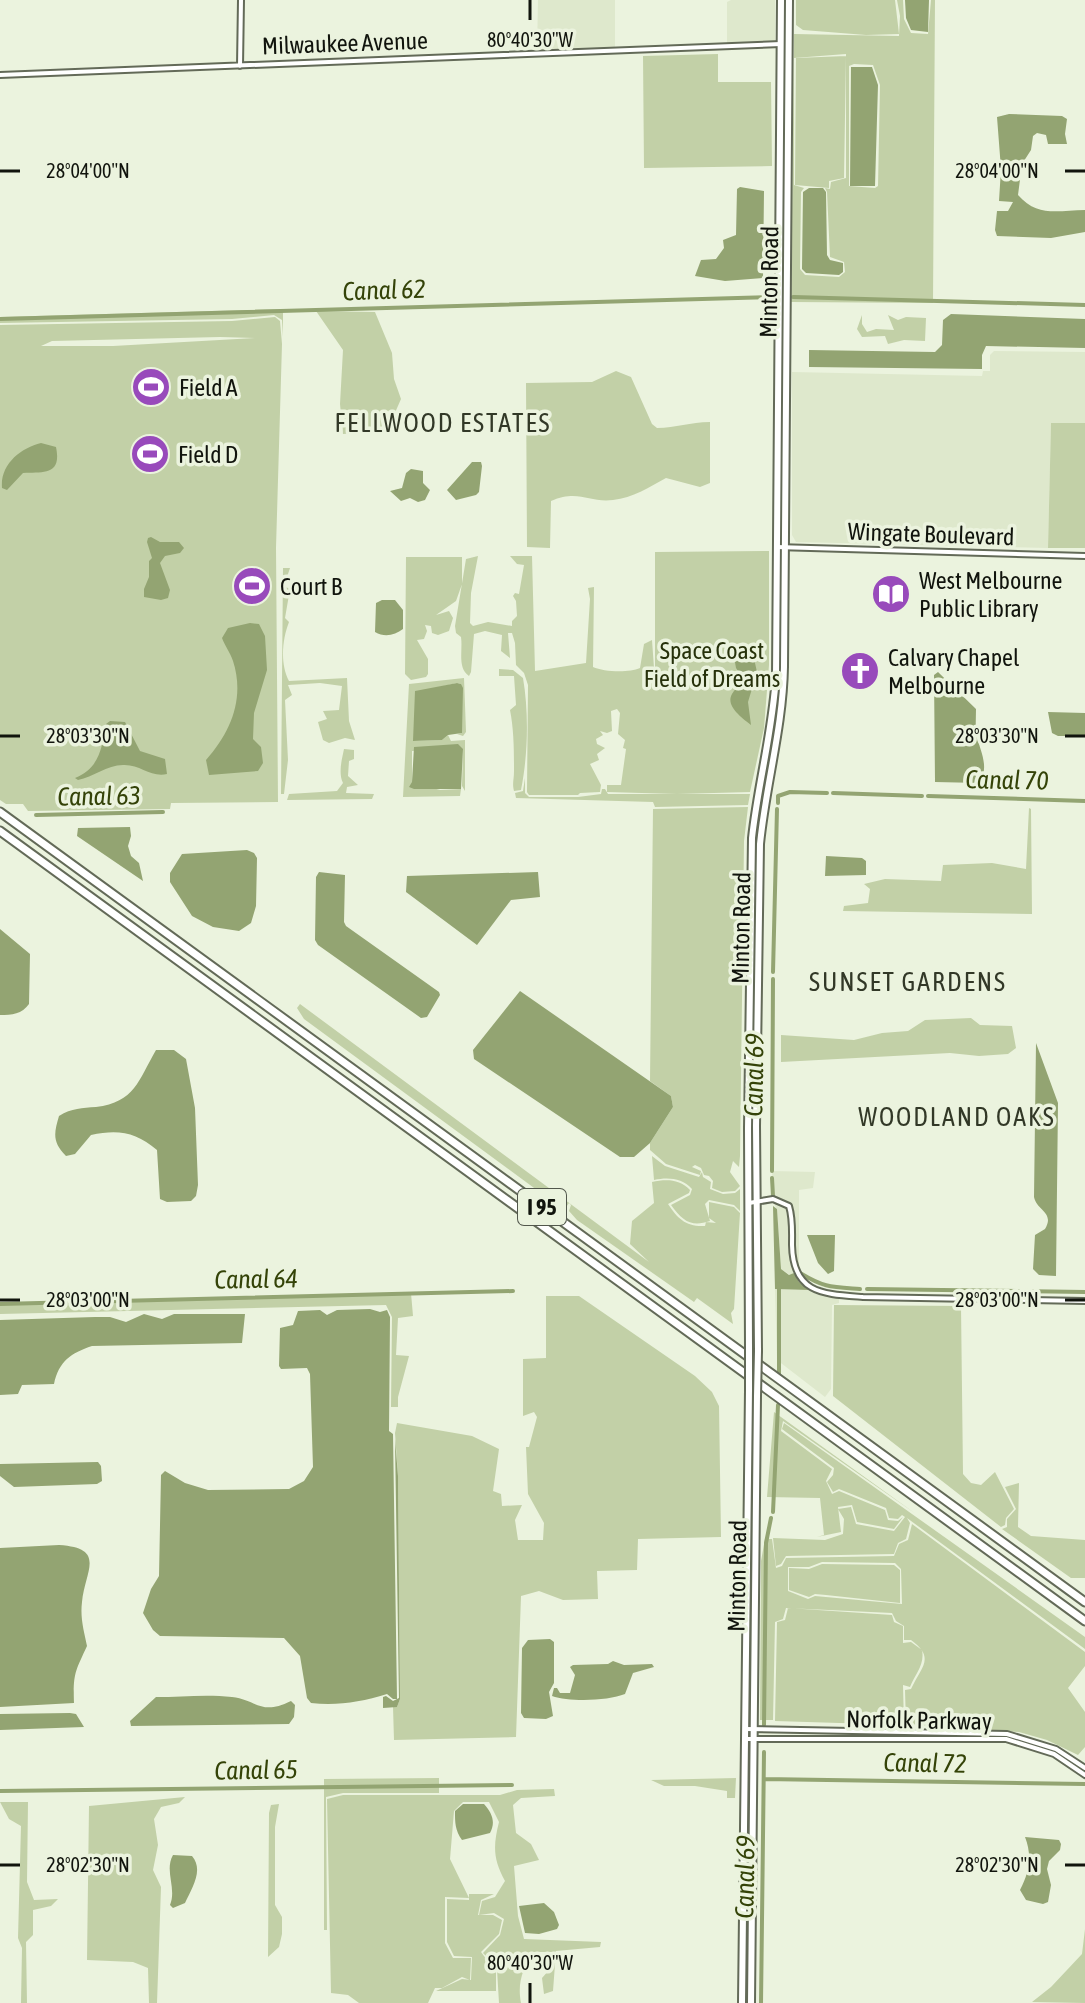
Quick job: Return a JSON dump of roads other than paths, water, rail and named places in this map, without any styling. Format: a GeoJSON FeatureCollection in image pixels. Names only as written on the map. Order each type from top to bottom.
{"type":"FeatureCollection","features":[{"type":"Feature","properties":{"kind":"highway","name":"I 95"},"geometry":{"type":"LineString","coordinates":[[0,812],[1085,1602]]}},
{"type":"Feature","properties":{"kind":"highway","name":"I 95"},"geometry":{"type":"LineString","coordinates":[[0,831],[1085,1621]]}},
{"type":"Feature","properties":{"kind":"main road","name":"Minton Road"},"geometry":{"type":"LineString","coordinates":[[751,2003],[760,844],[784,683],[784,44],[781,0]]}},
{"type":"Feature","properties":{"kind":"main road","name":"Minton Road"},"geometry":{"type":"LineString","coordinates":[[742,2003],[752,838],[770,736],[776,675],[784,44],[789,0]]}},
{"type":"Feature","properties":{"kind":"main road"},"geometry":{"type":"LineString","coordinates":[[784,667],[776,675],[784,683]]}},
{"type":"Feature","properties":{"kind":"street"},"geometry":{"type":"LineString","coordinates":[[240,66],[241,0]]}},
{"type":"Feature","properties":{"kind":"street","name":"Milwaukee Avenue"},"geometry":{"type":"LineString","coordinates":[[0,75],[784,44]]}},
{"type":"Feature","properties":{"kind":"street","name":"Wingate Boulevard"},"geometry":{"type":"LineString","coordinates":[[776,547],[1085,556]]}},
{"type":"Feature","properties":{"kind":"street"},"geometry":{"type":"LineString","coordinates":[[748,1200],[779,1200],[789,1206],[795,1269],[801,1281],[812,1290],[863,1297],[1085,1301]]}},
{"type":"Feature","properties":{"kind":"street","name":"Norfolk Parkway"},"geometry":{"type":"LineString","coordinates":[[745,1729],[1007,1734],[1056,1749],[1085,1768]]}},
{"type":"Feature","properties":{"kind":"street","name":"Norfolk Parkway"},"geometry":{"type":"LineString","coordinates":[[745,1739],[1006,1739],[1054,1754],[1085,1775]]}},
{"type":"Feature","properties":{"kind":"waterway","name":"Canal 62"},"geometry":{"type":"LineString","coordinates":[[0,319],[769,297]]}},
{"type":"Feature","properties":{"kind":"waterway","name":"Canal 62"},"geometry":{"type":"LineString","coordinates":[[793,297],[1085,305]]}},
{"type":"Feature","properties":{"kind":"waterway","name":"Canal 70"},"geometry":{"type":"LineString","coordinates":[[778,803],[778,796],[790,792],[827,793]]}},
{"type":"Feature","properties":{"kind":"waterway","name":"Canal 70"},"geometry":{"type":"LineString","coordinates":[[833,793],[922,796]]}},
{"type":"Feature","properties":{"kind":"waterway","name":"Canal 70"},"geometry":{"type":"LineString","coordinates":[[928,796],[1085,801]]}},
{"type":"Feature","properties":{"kind":"waterway","name":"Canal 69"},"geometry":{"type":"LineString","coordinates":[[773,972],[777,809]]}},
{"type":"Feature","properties":{"kind":"waterway","name":"Canal 63"},"geometry":{"type":"LineString","coordinates":[[36,815],[163,812]]}},
{"type":"Feature","properties":{"kind":"waterway","name":"Canal 69"},"geometry":{"type":"LineString","coordinates":[[772,1171],[773,979]]}},
{"type":"Feature","properties":{"kind":"waterway","name":"Canal 69"},"geometry":{"type":"LineString","coordinates":[[772,1178],[773,1196]]}},
{"type":"Feature","properties":{"kind":"waterway"},"geometry":{"type":"LineString","coordinates":[[800,1273],[828,1286],[860,1289]]}},
{"type":"Feature","properties":{"kind":"waterway","name":"Canal 69"},"geometry":{"type":"LineString","coordinates":[[779,1284],[779,1374]]}},
{"type":"Feature","properties":{"kind":"waterway"},"geometry":{"type":"LineString","coordinates":[[867,1289],[1085,1292]]}},
{"type":"Feature","properties":{"kind":"waterway","name":"Canal 64"},"geometry":{"type":"LineString","coordinates":[[0,1304],[513,1291]]}},
{"type":"Feature","properties":{"kind":"waterway","name":"Canal 69"},"geometry":{"type":"LineString","coordinates":[[773,1512],[778,1405]]}},
{"type":"Feature","properties":{"kind":"waterway","name":"Canal 69"},"geometry":{"type":"LineString","coordinates":[[764,1725],[766,1543],[771,1518]]}},
{"type":"Feature","properties":{"kind":"waterway","name":"Canal 69"},"geometry":{"type":"LineString","coordinates":[[761,2003],[764,1752]]}},
{"type":"Feature","properties":{"kind":"waterway","name":"Canal 72"},"geometry":{"type":"LineString","coordinates":[[764,1779],[1085,1784]]}},
{"type":"Feature","properties":{"kind":"waterway","name":"Canal 65"},"geometry":{"type":"LineString","coordinates":[[0,1791],[512,1785]]}},
{"type":"Feature","properties":{"kind":"place","name":"Field A"},"geometry":{"type":"Point","coordinates":[151,387]}},
{"type":"Feature","properties":{"kind":"place","name":"Field D"},"geometry":{"type":"Point","coordinates":[150,454]}},
{"type":"Feature","properties":{"kind":"place","name":"Court B"},"geometry":{"type":"Point","coordinates":[252,586]}},
{"type":"Feature","properties":{"kind":"place","name":"West Melbourne Public Library"},"geometry":{"type":"Point","coordinates":[891,594]}},
{"type":"Feature","properties":{"kind":"place","name":"Calvary Chapel Melbourne"},"geometry":{"type":"Point","coordinates":[860,671]}},
{"type":"Feature","properties":{"kind":"district","name":"FELLWOOD ESTATES"},"geometry":{"type":"Point","coordinates":[443,423]}},
{"type":"Feature","properties":{"kind":"district","name":"SUNSET GARDENS"},"geometry":{"type":"Point","coordinates":[908,982]}},
{"type":"Feature","properties":{"kind":"district","name":"WOODLAND OAKS"},"geometry":{"type":"Point","coordinates":[957,1117]}},
{"type":"Feature","properties":{"kind":"park label","name":"Space Coast Field of Dreams"},"geometry":{"type":"Point","coordinates":[712,664]}}]}
